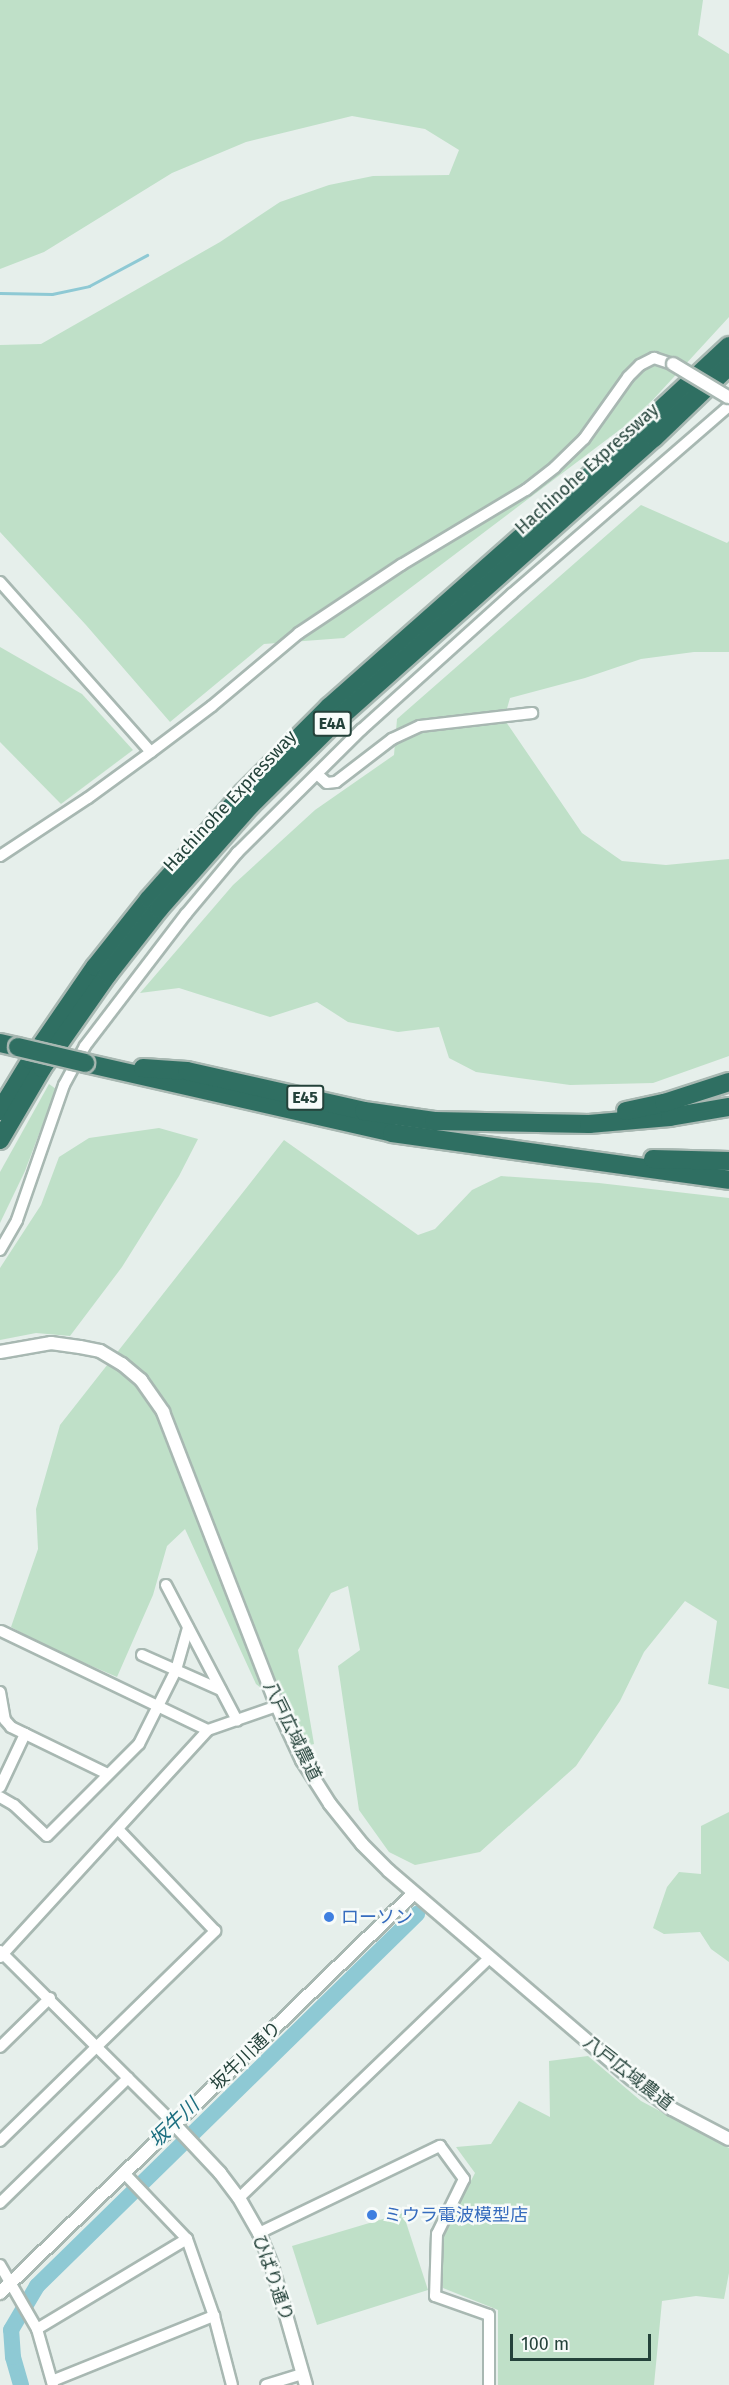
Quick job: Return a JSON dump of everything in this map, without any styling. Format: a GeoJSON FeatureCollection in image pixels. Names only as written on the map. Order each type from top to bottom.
{"type":"FeatureCollection","features":[{"type":"Feature","properties":{"kind":"highway","name":"Hachinohe Expressway"},"geometry":{"type":"LineString","coordinates":[[0,1111],[31,1060],[95,967],[149,899],[243,792],[329,707],[582,483],[729,346]]}},
{"type":"Feature","properties":{"kind":"highway","name":"Hachinohe Expressway"},"geometry":{"type":"LineString","coordinates":[[0,1140],[42,1068],[108,974],[165,901],[251,805],[337,720],[654,438],[729,366]]}},
{"type":"Feature","properties":{"kind":"highway","name":"E45"},"geometry":{"type":"LineString","coordinates":[[0,1042],[392,1133],[500,1148]]}},
{"type":"Feature","properties":{"kind":"highway","name":"E45"},"geometry":{"type":"LineString","coordinates":[[90,1064],[188,1071],[399,1117],[444,1122],[514,1124]]}},
{"type":"Feature","properties":{"kind":"highway"},"geometry":{"type":"LineString","coordinates":[[514,1124],[628,1111],[674,1100],[729,1082]]}},
{"type":"Feature","properties":{"kind":"highway"},"geometry":{"type":"LineString","coordinates":[[514,1124],[630,1121],[729,1107]]}},
{"type":"Feature","properties":{"kind":"highway"},"geometry":{"type":"LineString","coordinates":[[500,1148],[625,1158],[729,1161]]}},
{"type":"Feature","properties":{"kind":"highway"},"geometry":{"type":"LineString","coordinates":[[500,1148],[729,1180]]}},
{"type":"Feature","properties":{"kind":"street"},"geometry":{"type":"LineString","coordinates":[[0,856],[88,798],[151,752],[212,706],[299,633],[401,565],[526,490],[548,473],[584,438],[627,377],[640,365],[654,358],[673,364],[729,400],[361,730],[237,854],[186,914],[85,1046],[64,1085],[16,1220],[0,1250]]}},
{"type":"Feature","properties":{"kind":"street"},"geometry":{"type":"LineString","coordinates":[[0,582],[151,752]]}},
{"type":"Feature","properties":{"kind":"street"},"geometry":{"type":"LineString","coordinates":[[317,774],[327,783],[336,782],[393,739],[420,726],[532,713]]}},
{"type":"Feature","properties":{"kind":"street","name":"八戸広域農道"},"geometry":{"type":"LineString","coordinates":[[0,1352],[51,1343],[80,1347],[100,1351],[122,1364],[141,1380],[164,1412],[277,1706],[302,1760],[330,1804],[362,1844],[413,1894],[489,1958],[672,2109],[729,2139]]}},
{"type":"Feature","properties":{"kind":"street"},"geometry":{"type":"LineString","coordinates":[[166,1585],[237,1720]]}},
{"type":"Feature","properties":{"kind":"street"},"geometry":{"type":"LineString","coordinates":[[0,1797],[14,1805],[47,1836],[139,1744],[176,1670],[188,1628]]}},
{"type":"Feature","properties":{"kind":"street"},"geometry":{"type":"LineString","coordinates":[[1,1631],[208,1730]]}},
{"type":"Feature","properties":{"kind":"street"},"geometry":{"type":"LineString","coordinates":[[142,1654],[221,1690]]}},
{"type":"Feature","properties":{"kind":"street"},"geometry":{"type":"LineString","coordinates":[[0,1692],[5,1720],[10,1727],[108,1774]]}},
{"type":"Feature","properties":{"kind":"street"},"geometry":{"type":"LineString","coordinates":[[177,2128],[50,1998],[1,1954],[208,1730],[277,1706]]}},
{"type":"Feature","properties":{"kind":"street"},"geometry":{"type":"LineString","coordinates":[[0,1787],[25,1734]]}},
{"type":"Feature","properties":{"kind":"street"},"geometry":{"type":"LineString","coordinates":[[0,2141],[215,1931],[118,1829]]}},
{"type":"Feature","properties":{"kind":"street","name":"坂牛川通り"},"geometry":{"type":"LineString","coordinates":[[0,2293],[128,2177],[413,1894]]}},
{"type":"Feature","properties":{"kind":"street"},"geometry":{"type":"LineString","coordinates":[[239,2198],[489,1958]]}},
{"type":"Feature","properties":{"kind":"street"},"geometry":{"type":"LineString","coordinates":[[0,2047],[50,1998]]}},
{"type":"Feature","properties":{"kind":"street"},"geometry":{"type":"LineString","coordinates":[[0,2203],[128,2078]]}},
{"type":"Feature","properties":{"kind":"street","name":"ひばり通り"},"geometry":{"type":"LineString","coordinates":[[177,2128],[239,2198],[259,2233],[272,2266],[304,2380]]}},
{"type":"Feature","properties":{"kind":"street"},"geometry":{"type":"LineString","coordinates":[[259,2233],[440,2146],[464,2179],[437,2234],[435,2296],[489,2315],[489,2385]]}},
{"type":"Feature","properties":{"kind":"street"},"geometry":{"type":"LineString","coordinates":[[128,2177],[187,2239],[214,2316],[232,2385]]}},
{"type":"Feature","properties":{"kind":"street"},"geometry":{"type":"LineString","coordinates":[[37,2329],[187,2239]]}},
{"type":"Feature","properties":{"kind":"street"},"geometry":{"type":"LineString","coordinates":[[0,2265],[37,2329],[53,2383],[214,2316]]}},
{"type":"Feature","properties":{"kind":"street"},"geometry":{"type":"LineString","coordinates":[[266,2385],[304,2380]]}},
{"type":"Feature","properties":{"kind":"green space"},"geometry":{"type":"Polygon","coordinates":[[[0,0],[703,0],[698,35],[729,54],[729,317],[638,416],[344,638],[264,644],[170,722],[86,625],[0,532],[0,345],[41,344],[220,242],[280,202],[329,185],[373,176],[449,175],[459,150],[425,129],[352,116],[246,142],[172,173],[44,252],[0,269],[0,0]]]}},
{"type":"Feature","properties":{"kind":"green space"},"geometry":{"type":"Polygon","coordinates":[[[641,505],[727,543],[729,541],[729,652],[694,652],[641,659],[585,678],[510,698],[504,719],[582,833],[622,861],[666,865],[729,859],[729,1056],[653,1083],[570,1085],[476,1072],[449,1058],[439,1027],[398,1032],[348,1022],[317,1002],[270,1017],[179,988],[140,993],[233,885],[315,810],[394,755],[397,719],[641,505]]]}},
{"type":"Feature","properties":{"kind":"green space"},"geometry":{"type":"Polygon","coordinates":[[[0,647],[82,694],[133,750],[61,804],[0,742],[0,647]]]}},
{"type":"Feature","properties":{"kind":"green space"},"geometry":{"type":"Polygon","coordinates":[[[49,1084],[56,1089],[25,1171],[0,1223],[0,1172],[49,1084]]]}},
{"type":"Feature","properties":{"kind":"green space"},"geometry":{"type":"Polygon","coordinates":[[[159,1128],[198,1139],[179,1176],[122,1267],[70,1336],[36,1333],[0,1340],[0,1268],[41,1205],[59,1157],[89,1138],[159,1128]]]}},
{"type":"Feature","properties":{"kind":"green space"},"geometry":{"type":"Polygon","coordinates":[[[284,1140],[418,1235],[435,1229],[472,1190],[501,1176],[599,1183],[729,1198],[729,1689],[708,1684],[717,1621],[685,1601],[644,1652],[620,1701],[576,1766],[480,1852],[415,1865],[389,1852],[359,1810],[338,1666],[360,1650],[348,1586],[331,1593],[298,1650],[314,1744],[306,1746],[283,1706],[256,1684],[185,1529],[167,1546],[153,1595],[117,1677],[45,1646],[11,1627],[38,1549],[36,1509],[60,1425],[284,1140]]]}},
{"type":"Feature","properties":{"kind":"green space"},"geometry":{"type":"Polygon","coordinates":[[[729,1812],[729,1962],[711,1949],[700,1932],[664,1934],[653,1928],[667,1887],[679,1872],[701,1874],[701,1826],[729,1812]]]}},
{"type":"Feature","properties":{"kind":"green space"},"geometry":{"type":"Polygon","coordinates":[[[588,2056],[641,2101],[729,2148],[729,2273],[724,2299],[696,2296],[662,2301],[654,2385],[498,2385],[498,2310],[443,2288],[443,2235],[475,2173],[456,2147],[491,2144],[519,2101],[550,2117],[549,2061],[588,2056]]]}},
{"type":"Feature","properties":{"kind":"green space"},"geometry":{"type":"Polygon","coordinates":[[[403,2213],[428,2290],[317,2325],[292,2246],[403,2213]]]}},
{"type":"Feature","properties":{"kind":"waterway"},"geometry":{"type":"LineString","coordinates":[[0,293],[52,294],[89,286],[147,255]]}},
{"type":"Feature","properties":{"kind":"waterway","name":"坂牛川"},"geometry":{"type":"LineString","coordinates":[[21,2385],[13,2357],[11,2330],[37,2286],[417,1914]]}},
{"type":"Feature","properties":{"kind":"place","name":"ローソン"},"geometry":{"type":"Point","coordinates":[329,1917]}},
{"type":"Feature","properties":{"kind":"place","name":"ミウラ電波模型店"},"geometry":{"type":"Point","coordinates":[372,2215]}}]}
